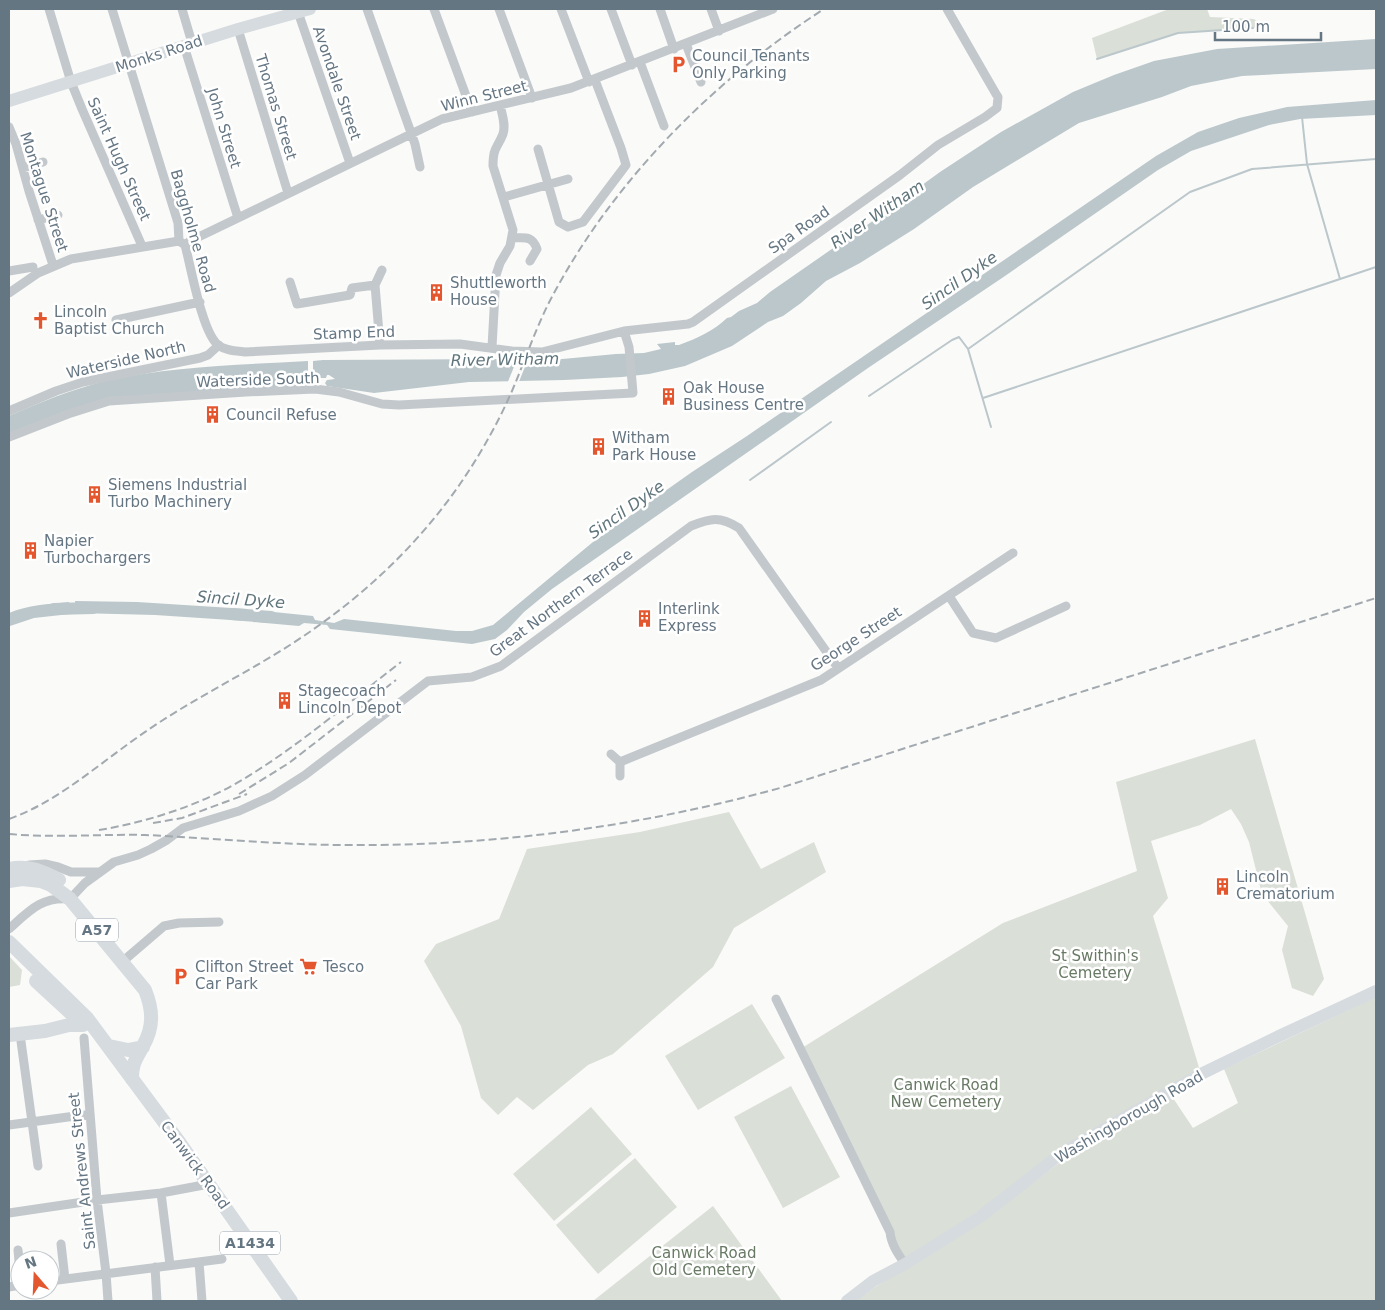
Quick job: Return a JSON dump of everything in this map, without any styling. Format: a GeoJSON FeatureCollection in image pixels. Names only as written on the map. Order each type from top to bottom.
{"type":"FeatureCollection","features":[{"type":"Feature","properties":{"kind":"main road","name":"Monks Road"},"geometry":{"type":"LineString","coordinates":[[9,101],[304,10]]}},
{"type":"Feature","properties":{"kind":"main road","name":"A57"},"geometry":{"type":"LineString","coordinates":[[15,868],[39,870],[58,880],[68,888],[70,899]]}},
{"type":"Feature","properties":{"kind":"main road","name":"A57"},"geometry":{"type":"LineString","coordinates":[[9,881],[22,879],[41,881],[51,885],[70,899],[145,990],[150,1002],[152,1021],[143,1047],[135,1059],[132,1078]]}},
{"type":"Feature","properties":{"kind":"main road"},"geometry":{"type":"LineString","coordinates":[[9,888],[41,881]]}},
{"type":"Feature","properties":{"kind":"main road","name":"A1434"},"geometry":{"type":"LineString","coordinates":[[9,942],[43,981]]}},
{"type":"Feature","properties":{"kind":"main road","name":"A1434"},"geometry":{"type":"LineString","coordinates":[[9,954],[43,981]]}},
{"type":"Feature","properties":{"kind":"main road","name":"Canwick Road"},"geometry":{"type":"LineString","coordinates":[[43,981],[56,1000],[88,1038],[109,1046],[291,1301]]}},
{"type":"Feature","properties":{"kind":"main road","name":"Canwick Road"},"geometry":{"type":"LineString","coordinates":[[43,981],[79,1009],[88,1038]]}},
{"type":"Feature","properties":{"kind":"main road","name":"Washingborough Road"},"geometry":{"type":"LineString","coordinates":[[847,1301],[873,1281],[905,1264],[980,1217],[1062,1153],[1164,1094],[1279,1036],[1376,991]]}},
{"type":"Feature","properties":{"kind":"main road"},"geometry":{"type":"LineString","coordinates":[[52,1029],[58,1016],[56,1000]]}},
{"type":"Feature","properties":{"kind":"main road"},"geometry":{"type":"LineString","coordinates":[[14,1035],[69,1025],[88,1038]]}},
{"type":"Feature","properties":{"kind":"main road"},"geometry":{"type":"LineString","coordinates":[[109,1046],[128,1050],[143,1047]]}},
{"type":"Feature","properties":{"kind":"street","name":"Saint Hugh Street"},"geometry":{"type":"LineString","coordinates":[[48,9],[71,82],[142,246]]}},
{"type":"Feature","properties":{"kind":"street","name":"Baggholme Road"},"geometry":{"type":"LineString","coordinates":[[112,9],[178,223],[182,243],[209,332],[218,345]]}},
{"type":"Feature","properties":{"kind":"street","name":"John Street"},"geometry":{"type":"LineString","coordinates":[[182,9],[188,45],[238,218]]}},
{"type":"Feature","properties":{"kind":"street"},"geometry":{"type":"LineString","coordinates":[[367,9],[411,134],[420,167]]}},
{"type":"Feature","properties":{"kind":"street"},"geometry":{"type":"LineString","coordinates":[[434,9],[472,112]]}},
{"type":"Feature","properties":{"kind":"street"},"geometry":{"type":"LineString","coordinates":[[499,9],[532,98]]}},
{"type":"Feature","properties":{"kind":"street"},"geometry":{"type":"LineString","coordinates":[[538,149],[560,222],[568,227],[583,222],[626,165],[621,148],[561,9]]}},
{"type":"Feature","properties":{"kind":"street"},"geometry":{"type":"LineString","coordinates":[[611,9],[664,126]]}},
{"type":"Feature","properties":{"kind":"street"},"geometry":{"type":"LineString","coordinates":[[660,9],[674,48]]}},
{"type":"Feature","properties":{"kind":"street"},"geometry":{"type":"LineString","coordinates":[[711,9],[719,31]]}},
{"type":"Feature","properties":{"kind":"street","name":"Spa Road"},"geometry":{"type":"LineString","coordinates":[[492,347],[519,352],[549,351],[624,331],[693,322],[900,175],[938,145],[986,117],[997,108],[998,97],[947,9]]}},
{"type":"Feature","properties":{"kind":"street","name":"Avondale Street"},"geometry":{"type":"LineString","coordinates":[[304,10],[350,163]]}},
{"type":"Feature","properties":{"kind":"street","name":"Winn Street"},"geometry":{"type":"LineString","coordinates":[[182,243],[190,241],[442,119],[532,98],[592,81],[768,10]]}},
{"type":"Feature","properties":{"kind":"street","name":"Thomas Street"},"geometry":{"type":"LineString","coordinates":[[238,30],[288,193]]}},
{"type":"Feature","properties":{"kind":"street"},"geometry":{"type":"LineString","coordinates":[[686,44],[701,82]]}},
{"type":"Feature","properties":{"kind":"street"},"geometry":{"type":"LineString","coordinates":[[492,347],[496,275],[512,238],[513,230],[493,166],[495,147],[502,134],[504,124],[500,105]]}},
{"type":"Feature","properties":{"kind":"street","name":"Montague Street"},"geometry":{"type":"LineString","coordinates":[[9,127],[16,144],[53,265]]}},
{"type":"Feature","properties":{"kind":"street"},"geometry":{"type":"LineString","coordinates":[[23,168],[43,162]]}},
{"type":"Feature","properties":{"kind":"street"},"geometry":{"type":"LineString","coordinates":[[504,197],[568,179]]}},
{"type":"Feature","properties":{"kind":"street"},"geometry":{"type":"LineString","coordinates":[[38,220],[58,215]]}},
{"type":"Feature","properties":{"kind":"street"},"geometry":{"type":"LineString","coordinates":[[512,238],[530,238],[534,241],[537,249],[530,261]]}},
{"type":"Feature","properties":{"kind":"street"},"geometry":{"type":"LineString","coordinates":[[9,271],[35,270],[71,258],[142,246],[182,243]]}},
{"type":"Feature","properties":{"kind":"street"},"geometry":{"type":"LineString","coordinates":[[9,293],[35,270]]}},
{"type":"Feature","properties":{"kind":"street"},"geometry":{"type":"LineString","coordinates":[[380,345],[375,285],[382,270]]}},
{"type":"Feature","properties":{"kind":"street"},"geometry":{"type":"LineString","coordinates":[[290,282],[297,304],[350,295],[352,288],[375,285]]}},
{"type":"Feature","properties":{"kind":"street"},"geometry":{"type":"LineString","coordinates":[[116,320],[200,302]]}},
{"type":"Feature","properties":{"kind":"street","name":"Waterside South"},"geometry":{"type":"LineString","coordinates":[[9,437],[68,414],[109,401],[315,389],[339,392],[382,404],[400,405],[634,393],[629,348],[624,331]]}},
{"type":"Feature","properties":{"kind":"street","name":"Stamp End"},"geometry":{"type":"LineString","coordinates":[[218,345],[232,351],[245,352],[380,345],[460,344],[492,347]]}},
{"type":"Feature","properties":{"kind":"street","name":"Waterside North"},"geometry":{"type":"LineString","coordinates":[[9,411],[83,382],[200,358],[208,355],[218,345]]}},
{"type":"Feature","properties":{"kind":"street","name":"Great Northern Terrace"},"geometry":{"type":"LineString","coordinates":[[70,899],[114,862],[151,849],[183,828],[239,811],[272,796],[305,775],[428,681],[472,677],[501,666],[691,526],[709,518],[727,520],[738,528],[838,668]]}},
{"type":"Feature","properties":{"kind":"street","name":"George Street"},"geometry":{"type":"LineString","coordinates":[[620,762],[821,680],[1013,553]]}},
{"type":"Feature","properties":{"kind":"street"},"geometry":{"type":"LineString","coordinates":[[949,596],[973,634],[996,638],[1066,606]]}},
{"type":"Feature","properties":{"kind":"street"},"geometry":{"type":"LineString","coordinates":[[610,754],[620,762],[620,776]]}},
{"type":"Feature","properties":{"kind":"street"},"geometry":{"type":"LineString","coordinates":[[15,868],[31,864],[45,864],[71,872],[100,872]]}},
{"type":"Feature","properties":{"kind":"street"},"geometry":{"type":"LineString","coordinates":[[9,929],[34,907],[55,898],[70,899]]}},
{"type":"Feature","properties":{"kind":"street"},"geometry":{"type":"LineString","coordinates":[[122,962],[164,926],[179,923],[219,922]]}},
{"type":"Feature","properties":{"kind":"street"},"geometry":{"type":"LineString","coordinates":[[776,999],[890,1232],[890,1238],[896,1252],[905,1264]]}},
{"type":"Feature","properties":{"kind":"street"},"geometry":{"type":"LineString","coordinates":[[14,1035],[32,1122],[38,1166]]}},
{"type":"Feature","properties":{"kind":"street","name":"Saint Andrews Street"},"geometry":{"type":"LineString","coordinates":[[88,1038],[90,1114],[108,1301]]}},
{"type":"Feature","properties":{"kind":"street"},"geometry":{"type":"LineString","coordinates":[[9,1124],[90,1114]]}},
{"type":"Feature","properties":{"kind":"street"},"geometry":{"type":"LineString","coordinates":[[9,1213],[161,1193],[209,1184]]}},
{"type":"Feature","properties":{"kind":"street"},"geometry":{"type":"LineString","coordinates":[[161,1193],[170,1265]]}},
{"type":"Feature","properties":{"kind":"street"},"geometry":{"type":"LineString","coordinates":[[61,1244],[65,1279]]}},
{"type":"Feature","properties":{"kind":"street"},"geometry":{"type":"LineString","coordinates":[[60,1280],[154,1266],[222,1259]]}},
{"type":"Feature","properties":{"kind":"street"},"geometry":{"type":"LineString","coordinates":[[199,1262],[202,1301]]}},
{"type":"Feature","properties":{"kind":"street"},"geometry":{"type":"LineString","coordinates":[[154,1266],[157,1301]]}},
{"type":"Feature","properties":{"kind":"green space"},"geometry":{"type":"Polygon","coordinates":[[[1169,9],[1207,9],[1210,17],[1254,19],[1261,25],[1253,28],[1178,33],[1097,59],[1092,38],[1169,9]]]}},
{"type":"Feature","properties":{"kind":"green space"},"geometry":{"type":"Polygon","coordinates":[[[1255,739],[1324,979],[1313,996],[1292,988],[1282,950],[1288,926],[1262,894],[1249,842],[1241,824],[1231,809],[1200,825],[1151,841],[1168,898],[1153,916],[1201,1074],[996,1200],[906,1258],[887,1232],[797,1051],[1003,923],[1137,871],[1116,782],[1255,739]]]}},
{"type":"Feature","properties":{"kind":"green space"},"geometry":{"type":"Polygon","coordinates":[[[729,812],[761,869],[814,842],[826,872],[734,928],[713,967],[613,1054],[588,1065],[533,1110],[517,1097],[498,1115],[481,1098],[461,1026],[424,961],[436,944],[499,919],[527,849],[640,832],[729,812]]]}},
{"type":"Feature","properties":{"kind":"green space"},"geometry":{"type":"Polygon","coordinates":[[[9,956],[22,970],[20,985],[9,987],[9,956]]]}},
{"type":"Feature","properties":{"kind":"green space"},"geometry":{"type":"Polygon","coordinates":[[[1376,997],[1376,1301],[856,1301],[875,1287],[987,1217],[1074,1152],[1171,1095],[1193,1128],[1238,1103],[1224,1069],[1376,997]]]}},
{"type":"Feature","properties":{"kind":"green space"},"geometry":{"type":"Polygon","coordinates":[[[752,1004],[785,1058],[698,1110],[665,1056],[752,1004]]]}},
{"type":"Feature","properties":{"kind":"green space"},"geometry":{"type":"Polygon","coordinates":[[[791,1086],[840,1177],[783,1208],[734,1117],[791,1086]]]}},
{"type":"Feature","properties":{"kind":"green space"},"geometry":{"type":"Polygon","coordinates":[[[591,1107],[632,1154],[554,1221],[513,1174],[591,1107]]]}},
{"type":"Feature","properties":{"kind":"green space"},"geometry":{"type":"Polygon","coordinates":[[[635,1158],[677,1207],[598,1274],[556,1225],[635,1158]]]}},
{"type":"Feature","properties":{"kind":"green space","name":"Canwick Road Old Cemetery"},"geometry":{"type":"Polygon","coordinates":[[[713,1206],[782,1301],[593,1301],[713,1206]]]}},
{"type":"Feature","properties":{"kind":"shaded area"},"geometry":{"type":"Polygon","coordinates":[[[1376,39],[1376,69],[1242,76],[1191,86],[1079,123],[973,187],[914,229],[860,263],[826,281],[783,316],[768,322],[732,346],[685,366],[649,374],[622,377],[469,382],[374,393],[327,386],[325,383],[327,380],[335,379],[329,375],[326,378],[313,378],[313,361],[323,360],[516,359],[541,361],[644,353],[661,349],[657,344],[675,342],[675,345],[679,345],[705,334],[727,318],[757,303],[852,235],[851,229],[863,228],[940,172],[1001,132],[1073,92],[1154,61],[1217,49],[1376,39]]]}},
{"type":"Feature","properties":{"kind":"shaded area"},"geometry":{"type":"Polygon","coordinates":[[[1376,100],[1376,115],[1300,119],[1269,125],[1191,151],[1158,170],[868,368],[552,589],[495,639],[472,644],[330,629],[327,625],[304,623],[299,626],[253,622],[254,610],[313,616],[315,620],[334,623],[344,619],[456,631],[472,631],[493,625],[593,542],[692,472],[1156,156],[1198,132],[1239,118],[1287,107],[1376,100]]]}},
{"type":"Feature","properties":{"kind":"shaded area"},"geometry":{"type":"Polygon","coordinates":[[[308,361],[308,379],[289,380],[296,381],[296,387],[143,395],[9,434],[9,416],[93,384],[131,376],[181,369],[308,361]]]}},
{"type":"Feature","properties":{"kind":"shaded area"},"geometry":{"type":"Polygon","coordinates":[[[75,601],[137,602],[247,609],[246,621],[155,615],[77,613],[75,601]]]}},
{"type":"Feature","properties":{"kind":"shaded area"},"geometry":{"type":"Polygon","coordinates":[[[69,602],[70,614],[34,618],[10,626],[9,613],[16,610],[69,602]]]}},
{"type":"Feature","properties":{"kind":"pier"},"geometry":{"type":"Polygon","coordinates":[[[518,357],[529,357],[518,384],[507,384],[518,357]]]}},
{"type":"Feature","properties":{"kind":"waterway"},"geometry":{"type":"LineString","coordinates":[[1097,59],[1178,33],[1253,28]]}},
{"type":"Feature","properties":{"kind":"waterway"},"geometry":{"type":"LineString","coordinates":[[1302,117],[1307,164],[1340,279]]}},
{"type":"Feature","properties":{"kind":"waterway"},"geometry":{"type":"LineString","coordinates":[[968,349],[1190,192],[1252,169],[1376,159]]}},
{"type":"Feature","properties":{"kind":"waterway"},"geometry":{"type":"LineString","coordinates":[[983,398],[1376,267]]}},
{"type":"Feature","properties":{"kind":"waterway"},"geometry":{"type":"LineString","coordinates":[[869,396],[959,337],[968,349],[991,427]]}},
{"type":"Feature","properties":{"kind":"waterway"},"geometry":{"type":"LineString","coordinates":[[750,480],[831,422]]}},
{"type":"Feature","properties":{"kind":"waterway","name":"Sincil Dyke"},"geometry":{"type":"LineString","coordinates":[[54,609],[93,608]]}},
{"type":"Feature","properties":{"kind":"waterway","name":"Sincil Dyke"},"geometry":{"type":"LineString","coordinates":[[231,614],[271,617]]}},
{"type":"Feature","properties":{"kind":"railway"},"geometry":{"type":"LineString","coordinates":[[9,819],[46,802],[64,791],[165,719],[290,645],[338,611],[383,573],[424,531],[443,508],[482,450],[507,403],[554,293],[579,251],[607,210],[671,134],[707,99],[745,67],[824,9]]}},
{"type":"Feature","properties":{"kind":"railway"},"geometry":{"type":"LineString","coordinates":[[9,834],[43,836],[145,835],[297,844],[403,844],[512,838],[674,814],[780,788],[1376,598]]}},
{"type":"Feature","properties":{"kind":"railway"},"geometry":{"type":"LineString","coordinates":[[99,830],[155,817],[191,805],[226,789],[284,753],[401,662]]}},
{"type":"Feature","properties":{"kind":"railway"},"geometry":{"type":"LineString","coordinates":[[239,794],[289,763],[396,680]]}},
{"type":"Feature","properties":{"kind":"railway"},"geometry":{"type":"LineString","coordinates":[[153,823],[182,818],[247,794]]}},
{"type":"Feature","properties":{"kind":"place","name":"Council Tenants Only Parking"},"geometry":{"type":"Point","coordinates":[678,65]}},
{"type":"Feature","properties":{"kind":"place","name":"Shuttleworth House"},"geometry":{"type":"Point","coordinates":[436,292]}},
{"type":"Feature","properties":{"kind":"place","name":"Lincoln Baptist Church"},"geometry":{"type":"Point","coordinates":[40,321]}},
{"type":"Feature","properties":{"kind":"place","name":"Oak House Business Centre"},"geometry":{"type":"Point","coordinates":[669,397]}},
{"type":"Feature","properties":{"kind":"place","name":"Council Refuse"},"geometry":{"type":"Point","coordinates":[212,415]}},
{"type":"Feature","properties":{"kind":"place","name":"Witham Park House"},"geometry":{"type":"Point","coordinates":[598,447]}},
{"type":"Feature","properties":{"kind":"place","name":"Siemens Industrial Turbo Machinery"},"geometry":{"type":"Point","coordinates":[94,494]}},
{"type":"Feature","properties":{"kind":"place","name":"Napier Turbochargers"},"geometry":{"type":"Point","coordinates":[30,550]}},
{"type":"Feature","properties":{"kind":"place","name":"Interlink Express"},"geometry":{"type":"Point","coordinates":[644,618]}},
{"type":"Feature","properties":{"kind":"place","name":"Stagecoach Lincoln Depot"},"geometry":{"type":"Point","coordinates":[284,700]}},
{"type":"Feature","properties":{"kind":"place","name":"Lincoln Crematorium"},"geometry":{"type":"Point","coordinates":[1222,886]}},
{"type":"Feature","properties":{"kind":"place","name":"Tesco"},"geometry":{"type":"Point","coordinates":[309,967]}},
{"type":"Feature","properties":{"kind":"place","name":"Clifton Street Car Park"},"geometry":{"type":"Point","coordinates":[181,976]}},
{"type":"Feature","properties":{"kind":"water label","name":"River Witham"},"geometry":{"type":"Point","coordinates":[877,214]}},
{"type":"Feature","properties":{"kind":"water label","name":"River Witham"},"geometry":{"type":"Point","coordinates":[505,359]}},
{"type":"Feature","properties":{"kind":"park label","name":"St Swithin's Cemetery"},"geometry":{"type":"Point","coordinates":[1095,964]}},
{"type":"Feature","properties":{"kind":"park label","name":"Canwick Road New Cemetery"},"geometry":{"type":"Point","coordinates":[946,1094]}}]}
